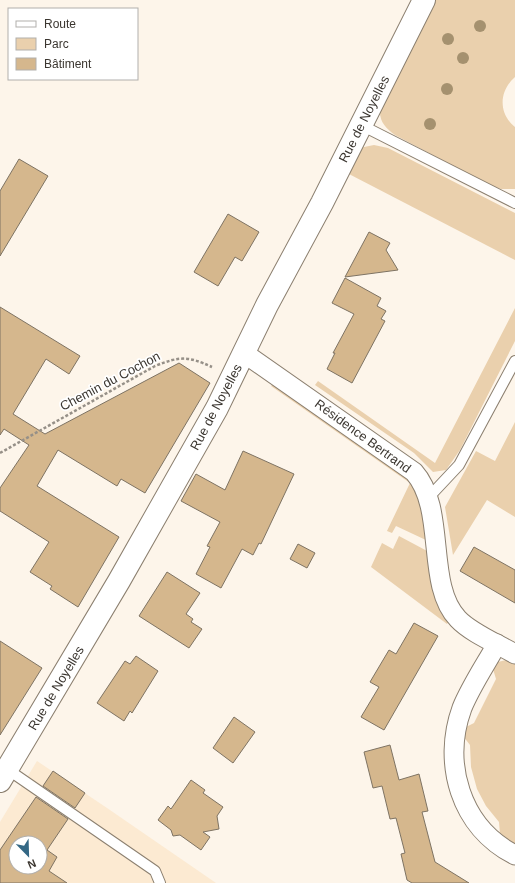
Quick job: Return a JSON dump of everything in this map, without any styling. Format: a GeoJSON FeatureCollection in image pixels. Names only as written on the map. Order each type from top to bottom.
{"type":"FeatureCollection","features":[{"type":"Feature","properties":{"kind":"street","name":"Rue de Noyelles"},"geometry":{"type":"LineString","coordinates":[[4,775],[119,581],[233,377],[267,304],[304,237],[424,0]]}},
{"type":"Feature","properties":{"kind":"street","name":"Résidence Bertrand"},"geometry":{"type":"LineString","coordinates":[[244,353],[405,464],[421,479],[429,497],[441,580],[447,602],[458,619],[515,654]]}},
{"type":"Feature","properties":{"kind":"street"},"geometry":{"type":"LineString","coordinates":[[497,644],[462,708],[454,741],[453,764],[457,786],[466,807],[489,836],[515,855]]}},
{"type":"Feature","properties":{"kind":"lane"},"geometry":{"type":"LineString","coordinates":[[361,125],[515,203]]}},
{"type":"Feature","properties":{"kind":"lane"},"geometry":{"type":"LineString","coordinates":[[429,497],[459,465],[515,361]]}},
{"type":"Feature","properties":{"kind":"lane"},"geometry":{"type":"LineString","coordinates":[[4,775],[155,871],[160,883]]}},
{"type":"Feature","properties":{"kind":"path","name":"Chemin du Cochon"},"geometry":{"type":"LineString","coordinates":[[0,453],[155,366],[179,357],[198,360],[233,377]]}},
{"type":"Feature","properties":{"kind":"shaded area"},"geometry":{"type":"Polygon","coordinates":[[[37,761],[216,883],[0,883],[0,822],[37,761]]]}},
{"type":"Feature","properties":{"kind":"green space"},"geometry":{"type":"Polygon","coordinates":[[[434,0],[515,0],[515,77],[503,95],[503,109],[509,121],[515,127],[515,189],[501,189],[489,185],[395,135],[382,121],[380,110],[434,0]]]}},
{"type":"Feature","properties":{"kind":"green space"},"geometry":{"type":"Polygon","coordinates":[[[374,145],[388,148],[515,213],[515,260],[347,173],[359,148],[374,145]]]}},
{"type":"Feature","properties":{"kind":"green space"},"geometry":{"type":"Polygon","coordinates":[[[515,308],[515,341],[460,450],[446,470],[433,472],[414,453],[315,385],[318,381],[435,463],[515,308]]]}},
{"type":"Feature","properties":{"kind":"green space"},"geometry":{"type":"Polygon","coordinates":[[[273,384],[411,481],[418,493],[428,541],[396,526],[392,533],[387,531],[410,483],[271,386],[273,384]]]}},
{"type":"Feature","properties":{"kind":"green space"},"geometry":{"type":"Polygon","coordinates":[[[515,422],[515,517],[487,500],[453,555],[445,507],[476,451],[495,461],[515,422]]]}},
{"type":"Feature","properties":{"kind":"green space"},"geometry":{"type":"Polygon","coordinates":[[[399,536],[429,552],[449,621],[447,624],[371,567],[382,543],[393,549],[399,536]]]}},
{"type":"Feature","properties":{"kind":"green space"},"geometry":{"type":"Polygon","coordinates":[[[506,660],[515,664],[515,845],[500,834],[499,822],[486,806],[477,789],[471,767],[470,745],[463,736],[464,728],[474,723],[496,679],[493,669],[498,662],[506,660]]]}},
{"type":"Feature","properties":{"kind":"building"},"geometry":{"type":"Polygon","coordinates":[[[19,159],[48,176],[0,256],[0,191],[19,159]]]}},
{"type":"Feature","properties":{"kind":"building"},"geometry":{"type":"Polygon","coordinates":[[[228,214],[259,232],[242,261],[235,257],[218,286],[194,272],[228,214]]]}},
{"type":"Feature","properties":{"kind":"building"},"geometry":{"type":"Polygon","coordinates":[[[369,232],[390,243],[386,250],[398,270],[345,277],[369,232]]]}},
{"type":"Feature","properties":{"kind":"building"},"geometry":{"type":"Polygon","coordinates":[[[345,278],[381,298],[377,306],[386,311],[381,319],[385,321],[352,383],[327,369],[335,353],[333,353],[354,314],[332,303],[345,278]]]}},
{"type":"Feature","properties":{"kind":"building"},"geometry":{"type":"Polygon","coordinates":[[[0,307],[80,356],[69,374],[46,359],[13,414],[45,434],[179,363],[210,383],[145,493],[121,479],[117,486],[58,450],[37,486],[119,537],[78,607],[50,589],[52,586],[30,572],[49,542],[0,511],[0,488],[29,445],[4,429],[0,435],[0,307]]]}},
{"type":"Feature","properties":{"kind":"building"},"geometry":{"type":"Polygon","coordinates":[[[243,451],[294,474],[261,544],[259,543],[253,555],[242,549],[221,588],[196,574],[210,547],[207,546],[220,522],[181,501],[196,474],[225,490],[243,451]]]}},
{"type":"Feature","properties":{"kind":"building"},"geometry":{"type":"Polygon","coordinates":[[[298,544],[315,553],[307,568],[290,559],[298,544]]]}},
{"type":"Feature","properties":{"kind":"building"},"geometry":{"type":"Polygon","coordinates":[[[474,547],[515,570],[515,603],[460,571],[474,547]]]}},
{"type":"Feature","properties":{"kind":"building"},"geometry":{"type":"Polygon","coordinates":[[[167,572],[200,593],[186,614],[193,619],[191,622],[202,629],[189,648],[139,616],[167,572]]]}},
{"type":"Feature","properties":{"kind":"building"},"geometry":{"type":"Polygon","coordinates":[[[414,623],[438,636],[384,730],[361,717],[379,687],[370,682],[389,650],[396,654],[414,623]]]}},
{"type":"Feature","properties":{"kind":"building"},"geometry":{"type":"Polygon","coordinates":[[[0,641],[42,668],[0,735],[0,641]]]}},
{"type":"Feature","properties":{"kind":"building"},"geometry":{"type":"Polygon","coordinates":[[[136,656],[158,671],[132,713],[130,711],[124,721],[97,703],[125,661],[130,664],[136,656]]]}},
{"type":"Feature","properties":{"kind":"building"},"geometry":{"type":"Polygon","coordinates":[[[234,717],[255,732],[233,763],[213,748],[234,717]]]}},
{"type":"Feature","properties":{"kind":"building"},"geometry":{"type":"Polygon","coordinates":[[[390,745],[399,780],[419,774],[428,811],[422,812],[435,862],[469,883],[412,883],[407,880],[401,854],[405,853],[396,818],[390,819],[382,786],[373,788],[364,752],[390,745]]]}},
{"type":"Feature","properties":{"kind":"building"},"geometry":{"type":"Polygon","coordinates":[[[53,771],[85,793],[75,808],[43,786],[53,771]]]}},
{"type":"Feature","properties":{"kind":"building"},"geometry":{"type":"Polygon","coordinates":[[[191,780],[205,790],[203,793],[223,807],[217,816],[219,829],[203,832],[210,837],[201,850],[180,835],[173,836],[171,830],[158,820],[168,806],[171,809],[191,780]]]}},
{"type":"Feature","properties":{"kind":"building"},"geometry":{"type":"Polygon","coordinates":[[[36,797],[68,819],[48,849],[48,835],[10,835],[36,797]]]}},
{"type":"Feature","properties":{"kind":"building"},"geometry":{"type":"Polygon","coordinates":[[[8,838],[8,875],[48,875],[48,851],[57,857],[49,871],[67,883],[0,883],[0,850],[8,838]]]}}]}
